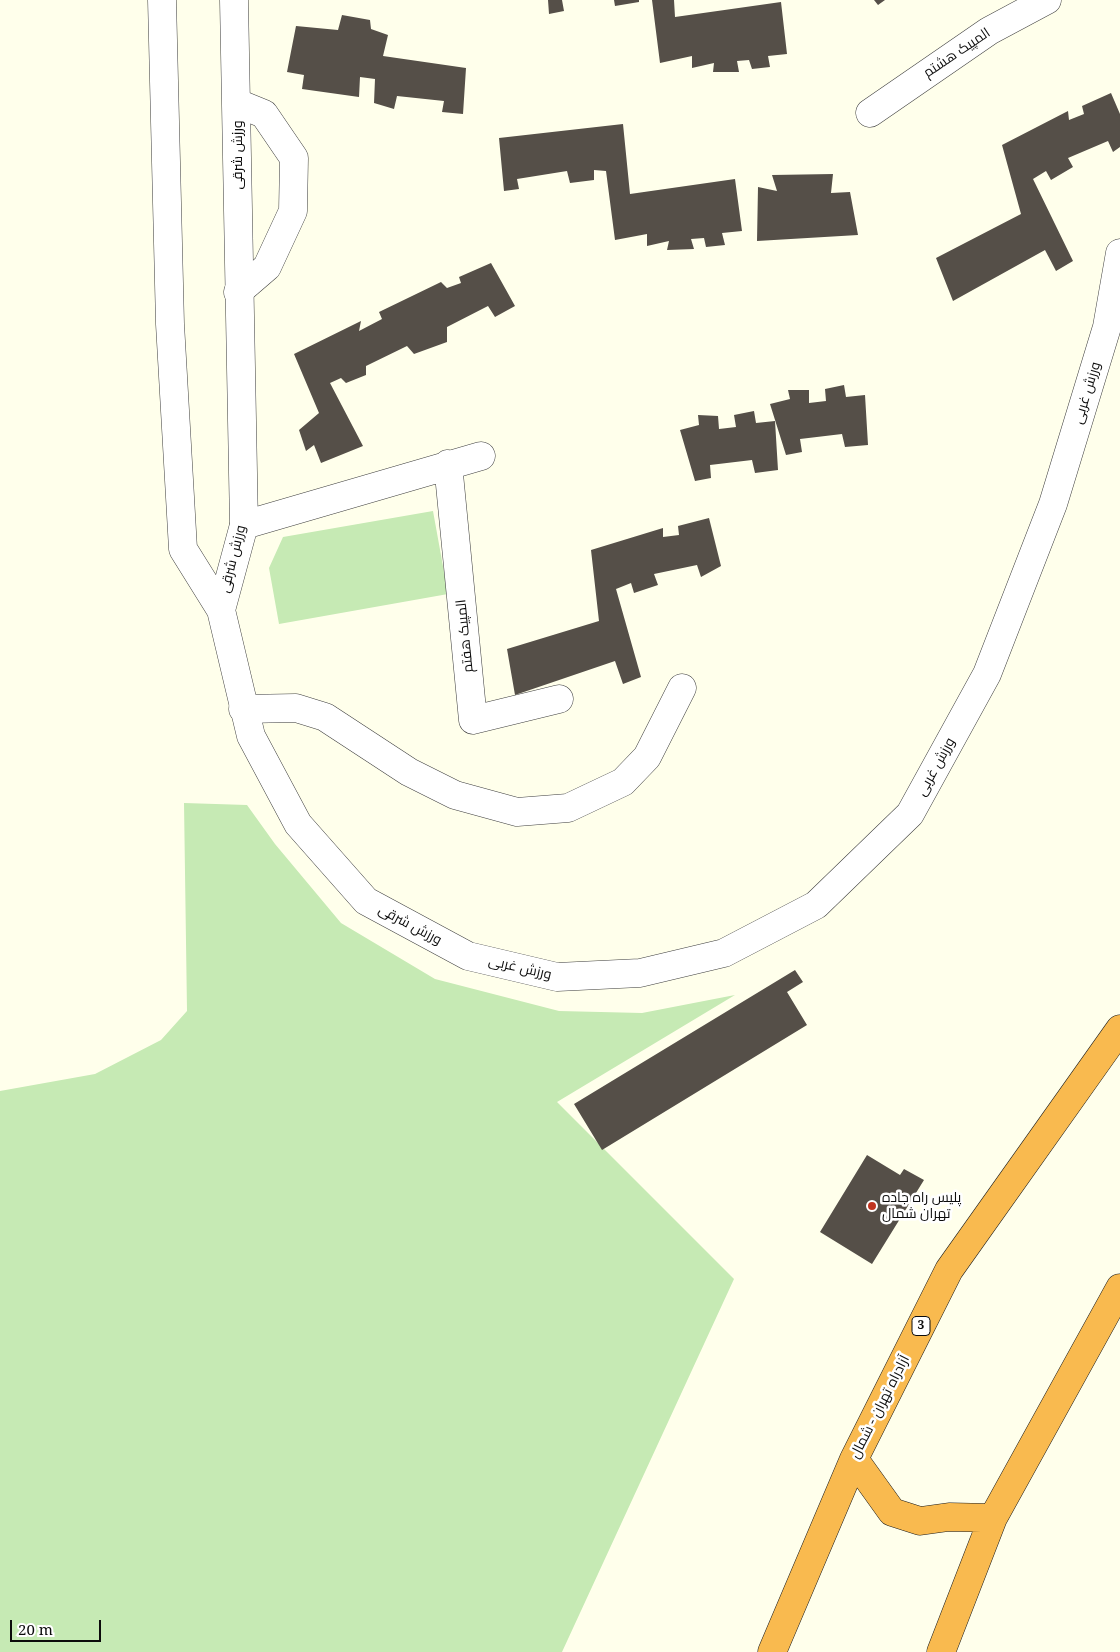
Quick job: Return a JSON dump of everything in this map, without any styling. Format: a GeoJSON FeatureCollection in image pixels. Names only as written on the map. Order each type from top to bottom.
{"type":"FeatureCollection","features":[{"type":"Feature","properties":{"kind":"highway","name":"آزادراه تهران - شمال"},"geometry":{"type":"LineString","coordinates":[[772,1652],[854,1459],[949,1270],[1120,1029]]}},
{"type":"Feature","properties":{"kind":"highway"},"geometry":{"type":"LineString","coordinates":[[942,1652],[993,1518],[1120,1288]]}},
{"type":"Feature","properties":{"kind":"highway"},"geometry":{"type":"LineString","coordinates":[[854,1459],[892,1512],[920,1522],[949,1517],[993,1518]]}},
{"type":"Feature","properties":{"kind":"street"},"geometry":{"type":"LineString","coordinates":[[162,0],[170,324],[183,549],[221,610]]}},
{"type":"Feature","properties":{"kind":"street","name":"ورزش شرقی"},"geometry":{"type":"LineString","coordinates":[[234,0],[237,103],[238,292],[244,525],[221,610],[243,709],[251,736],[298,824],[366,901],[468,956]]}},
{"type":"Feature","properties":{"kind":"street","name":"المپیک هشتم"},"geometry":{"type":"LineString","coordinates":[[870,113],[989,31],[1047,0]]}},
{"type":"Feature","properties":{"kind":"street"},"geometry":{"type":"LineString","coordinates":[[237,103],[264,114],[294,158],[293,211],[267,267],[238,292]]}},
{"type":"Feature","properties":{"kind":"street","name":"ورزش غربی"},"geometry":{"type":"LineString","coordinates":[[468,956],[557,977],[640,973],[724,953],[816,905],[910,814],[987,674],[1053,504],[1107,327],[1120,253]]}},
{"type":"Feature","properties":{"kind":"street"},"geometry":{"type":"LineString","coordinates":[[244,525],[448,464],[481,456]]}},
{"type":"Feature","properties":{"kind":"street","name":"المپیک هفتم"},"geometry":{"type":"LineString","coordinates":[[448,464],[473,720],[559,699]]}},
{"type":"Feature","properties":{"kind":"street"},"geometry":{"type":"LineString","coordinates":[[243,709],[296,708],[325,718],[409,772],[455,795],[518,812],[568,808],[623,782],[647,757],[682,688]]}},
{"type":"Feature","properties":{"kind":"green space"},"geometry":{"type":"Polygon","coordinates":[[[433,511],[448,594],[279,624],[269,568],[283,537],[433,511]]]}},
{"type":"Feature","properties":{"kind":"green space"},"geometry":{"type":"Polygon","coordinates":[[[184,803],[247,805],[275,844],[341,923],[435,979],[559,1011],[642,1013],[735,995],[557,1102],[734,1279],[562,1652],[0,1652],[0,1091],[95,1074],[161,1040],[187,1011],[184,803]]]}},
{"type":"Feature","properties":{"kind":"building"},"geometry":{"type":"Polygon","coordinates":[[[548,0],[562,0],[564,11],[549,14],[548,0]]]}},
{"type":"Feature","properties":{"kind":"building"},"geometry":{"type":"Polygon","coordinates":[[[614,0],[639,0],[639,2],[615,6],[614,0]]]}},
{"type":"Feature","properties":{"kind":"building"},"geometry":{"type":"Polygon","coordinates":[[[652,0],[674,0],[675,17],[781,2],[787,54],[768,56],[770,67],[752,69],[749,60],[737,61],[739,72],[713,72],[714,63],[692,68],[692,56],[660,63],[652,0]]]}},
{"type":"Feature","properties":{"kind":"building"},"geometry":{"type":"Polygon","coordinates":[[[874,0],[885,0],[878,5],[874,0]]]}},
{"type":"Feature","properties":{"kind":"building"},"geometry":{"type":"Polygon","coordinates":[[[342,15],[370,20],[371,29],[388,35],[383,56],[466,68],[463,114],[442,112],[444,101],[397,96],[394,109],[374,103],[375,79],[360,77],[359,97],[302,89],[304,75],[287,72],[296,26],[338,30],[342,15]]]}},
{"type":"Feature","properties":{"kind":"building"},"geometry":{"type":"Polygon","coordinates":[[[1111,93],[1120,114],[1120,147],[1113,152],[1108,141],[1068,158],[1073,167],[1051,180],[1046,171],[1033,179],[1073,261],[1056,271],[1045,250],[953,301],[936,258],[1021,214],[1002,145],[1068,111],[1069,120],[1084,114],[1082,106],[1111,93]]]}},
{"type":"Feature","properties":{"kind":"building"},"geometry":{"type":"Polygon","coordinates":[[[623,124],[630,194],[735,179],[742,231],[722,233],[725,245],[706,247],[704,238],[691,239],[694,249],[667,250],[669,241],[647,246],[647,234],[615,240],[606,171],[594,170],[594,180],[570,183],[567,171],[517,179],[519,189],[504,191],[499,138],[623,124]]]}},
{"type":"Feature","properties":{"kind":"building"},"geometry":{"type":"Polygon","coordinates":[[[833,174],[831,193],[850,192],[858,235],[757,241],[758,187],[777,191],[772,175],[833,174]]]}},
{"type":"Feature","properties":{"kind":"building"},"geometry":{"type":"Polygon","coordinates":[[[491,263],[515,306],[495,317],[488,306],[447,327],[447,342],[414,354],[407,346],[366,366],[366,375],[346,383],[341,378],[330,383],[363,446],[321,463],[314,445],[306,451],[299,430],[319,413],[294,354],[361,321],[359,331],[382,319],[379,312],[441,282],[447,288],[461,283],[459,277],[491,263]]]}},
{"type":"Feature","properties":{"kind":"building"},"geometry":{"type":"Polygon","coordinates":[[[844,385],[846,397],[865,395],[868,445],[845,447],[842,434],[800,439],[802,452],[786,455],[770,404],[790,399],[788,390],[809,390],[809,403],[826,401],[825,389],[844,385]]]}},
{"type":"Feature","properties":{"kind":"building"},"geometry":{"type":"Polygon","coordinates":[[[754,411],[756,423],[775,421],[778,470],[755,473],[752,460],[710,465],[711,478],[695,481],[680,430],[699,425],[698,415],[718,416],[719,429],[736,427],[734,415],[754,411]]]}},
{"type":"Feature","properties":{"kind":"building"},"geometry":{"type":"Polygon","coordinates":[[[709,518],[721,566],[701,577],[697,565],[654,574],[658,585],[634,593],[631,583],[616,589],[641,677],[623,684],[615,661],[515,695],[507,649],[599,621],[591,550],[663,528],[663,537],[679,535],[678,526],[709,518]]]}},
{"type":"Feature","properties":{"kind":"building"},"geometry":{"type":"Polygon","coordinates":[[[795,970],[803,982],[787,992],[807,1025],[602,1150],[574,1104],[795,970]]]}},
{"type":"Feature","properties":{"kind":"building","name":"پلیس راه جاده تهران شمال"},"geometry":{"type":"Polygon","coordinates":[[[867,1155],[900,1175],[904,1169],[924,1180],[872,1264],[820,1232],[867,1155]]]}},
{"type":"Feature","properties":{"kind":"place","name":"پلیس راه جاده تهران شمال"},"geometry":{"type":"Point","coordinates":[872,1206]}}]}
